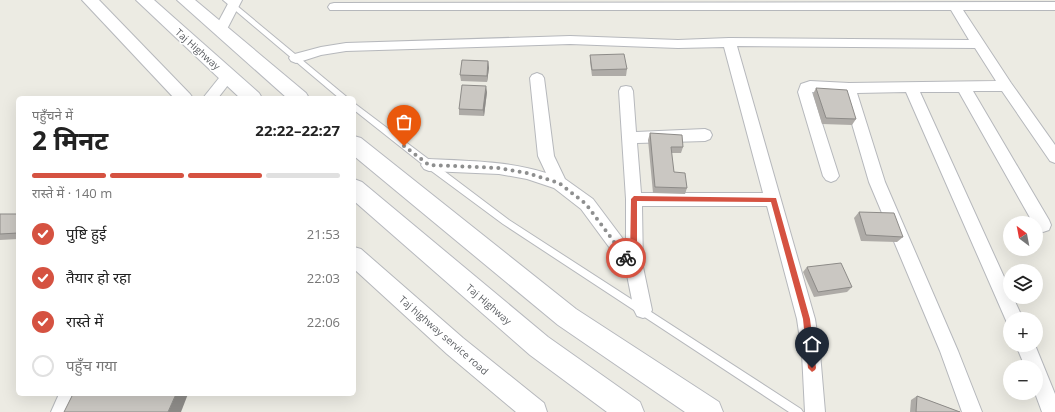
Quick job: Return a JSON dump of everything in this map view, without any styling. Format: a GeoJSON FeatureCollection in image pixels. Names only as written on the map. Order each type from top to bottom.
{"type":"FeatureCollection","features":[{"type":"Feature","properties":{"kind":"main road","name":"Taj Highway"},"geometry":{"type":"LineString","coordinates":[[144,0],[250,96]]}},
{"type":"Feature","properties":{"kind":"main road"},"geometry":{"type":"LineString","coordinates":[[185,0],[297,96]]}},
{"type":"Feature","properties":{"kind":"main road"},"geometry":{"type":"LineString","coordinates":[[356,146],[567,317],[709,412]]}},
{"type":"Feature","properties":{"kind":"main road","name":"Taj Highway"},"geometry":{"type":"LineString","coordinates":[[356,190],[539,346],[630,412]]}},
{"type":"Feature","properties":{"kind":"street"},"geometry":{"type":"LineString","coordinates":[[90,0],[182,96]]}},
{"type":"Feature","properties":{"kind":"street"},"geometry":{"type":"LineString","coordinates":[[334,7],[955,7],[1055,5],[1053,0]]}},
{"type":"Feature","properties":{"kind":"street"},"geometry":{"type":"LineString","coordinates":[[220,30],[232,2]]}},
{"type":"Feature","properties":{"kind":"street"},"geometry":{"type":"LineString","coordinates":[[955,7],[1006,86],[1055,157]]}},
{"type":"Feature","properties":{"kind":"street"},"geometry":{"type":"LineString","coordinates":[[296,58],[321,51],[346,47],[570,40],[678,44],[729,42],[979,44]]}},
{"type":"Feature","properties":{"kind":"street"},"geometry":{"type":"LineString","coordinates":[[729,42],[806,319],[811,353],[815,412]]}},
{"type":"Feature","properties":{"kind":"street"},"geometry":{"type":"LineString","coordinates":[[212,96],[228,76]]}},
{"type":"Feature","properties":{"kind":"street"},"geometry":{"type":"LineString","coordinates":[[538,78],[546,156],[559,183]]}},
{"type":"Feature","properties":{"kind":"street"},"geometry":{"type":"LineString","coordinates":[[831,176],[805,92],[806,88],[814,85],[849,88],[964,88],[1006,86]]}},
{"type":"Feature","properties":{"kind":"street"},"geometry":{"type":"LineString","coordinates":[[911,87],[1011,312]]}},
{"type":"Feature","properties":{"kind":"street"},"geometry":{"type":"LineString","coordinates":[[849,88],[877,182],[949,351],[972,412]]}},
{"type":"Feature","properties":{"kind":"street"},"geometry":{"type":"LineString","coordinates":[[964,88],[1044,226]]}},
{"type":"Feature","properties":{"kind":"street"},"geometry":{"type":"LineString","coordinates":[[626,91],[634,199],[634,267],[644,310]]}},
{"type":"Feature","properties":{"kind":"street"},"geometry":{"type":"LineString","coordinates":[[629,138],[705,135]]}},
{"type":"Feature","properties":{"kind":"street"},"geometry":{"type":"LineString","coordinates":[[429,165],[499,168],[527,173],[559,183],[586,204],[634,267]]}},
{"type":"Feature","properties":{"kind":"street"},"geometry":{"type":"LineString","coordinates":[[634,199],[773,200]]}},
{"type":"Feature","properties":{"kind":"street","name":"Taj highway service road"},"geometry":{"type":"LineString","coordinates":[[356,258],[455,346],[535,412]]}},
{"type":"Feature","properties":{"kind":"street"},"geometry":{"type":"LineString","coordinates":[[1043,387],[1052,412]]}},
{"type":"Feature","properties":{"kind":"street"},"geometry":{"type":"LineString","coordinates":[[61,412],[68,396]]}},
{"type":"Feature","properties":{"kind":"lane"},"geometry":{"type":"LineString","coordinates":[[232,2],[342,96]]}},
{"type":"Feature","properties":{"kind":"lane"},"geometry":{"type":"LineString","coordinates":[[356,108],[429,165],[506,222],[644,310],[798,412]]}},
{"type":"Feature","properties":{"kind":"building"},"geometry":{"type":"Polygon","coordinates":[[[624,54],[627,69],[592,70],[590,55],[624,54]]]}},
{"type":"Feature","properties":{"kind":"building"},"geometry":{"type":"Polygon","coordinates":[[[462,60],[488,61],[487,76],[460,75],[462,60]]]}},
{"type":"Feature","properties":{"kind":"building"},"geometry":{"type":"Polygon","coordinates":[[[462,85],[486,86],[483,110],[459,109],[462,85]]]}},
{"type":"Feature","properties":{"kind":"building"},"geometry":{"type":"Polygon","coordinates":[[[816,88],[847,90],[856,119],[826,118],[816,88]]]}},
{"type":"Feature","properties":{"kind":"building"},"geometry":{"type":"Polygon","coordinates":[[[650,133],[682,135],[683,147],[671,147],[674,172],[685,173],[687,188],[655,187],[650,133]]]}},
{"type":"Feature","properties":{"kind":"building"},"geometry":{"type":"Polygon","coordinates":[[[859,212],[894,213],[903,237],[866,235],[859,212]]]}},
{"type":"Feature","properties":{"kind":"building"},"geometry":{"type":"Polygon","coordinates":[[[0,214],[16,214],[16,233],[0,234],[0,214]]]}},
{"type":"Feature","properties":{"kind":"building"},"geometry":{"type":"Polygon","coordinates":[[[841,263],[852,287],[818,292],[807,267],[841,263]]]}},
{"type":"Feature","properties":{"kind":"building"},"geometry":{"type":"Polygon","coordinates":[[[72,396],[175,396],[168,412],[64,412],[72,396]]]}},
{"type":"Feature","properties":{"kind":"building"},"geometry":{"type":"Polygon","coordinates":[[[917,396],[960,412],[916,412],[917,396]]]}},
{"type":"Feature","properties":{"kind":"way so far"},"geometry":{"type":"LineString","coordinates":[[404,146],[429,165],[499,168],[527,173],[559,183],[573,192],[586,204],[626,258]]}},
{"type":"Feature","properties":{"kind":"route"},"geometry":{"type":"LineString","coordinates":[[626,258],[634,267],[634,199],[773,200],[806,319],[812,368]]}}]}
